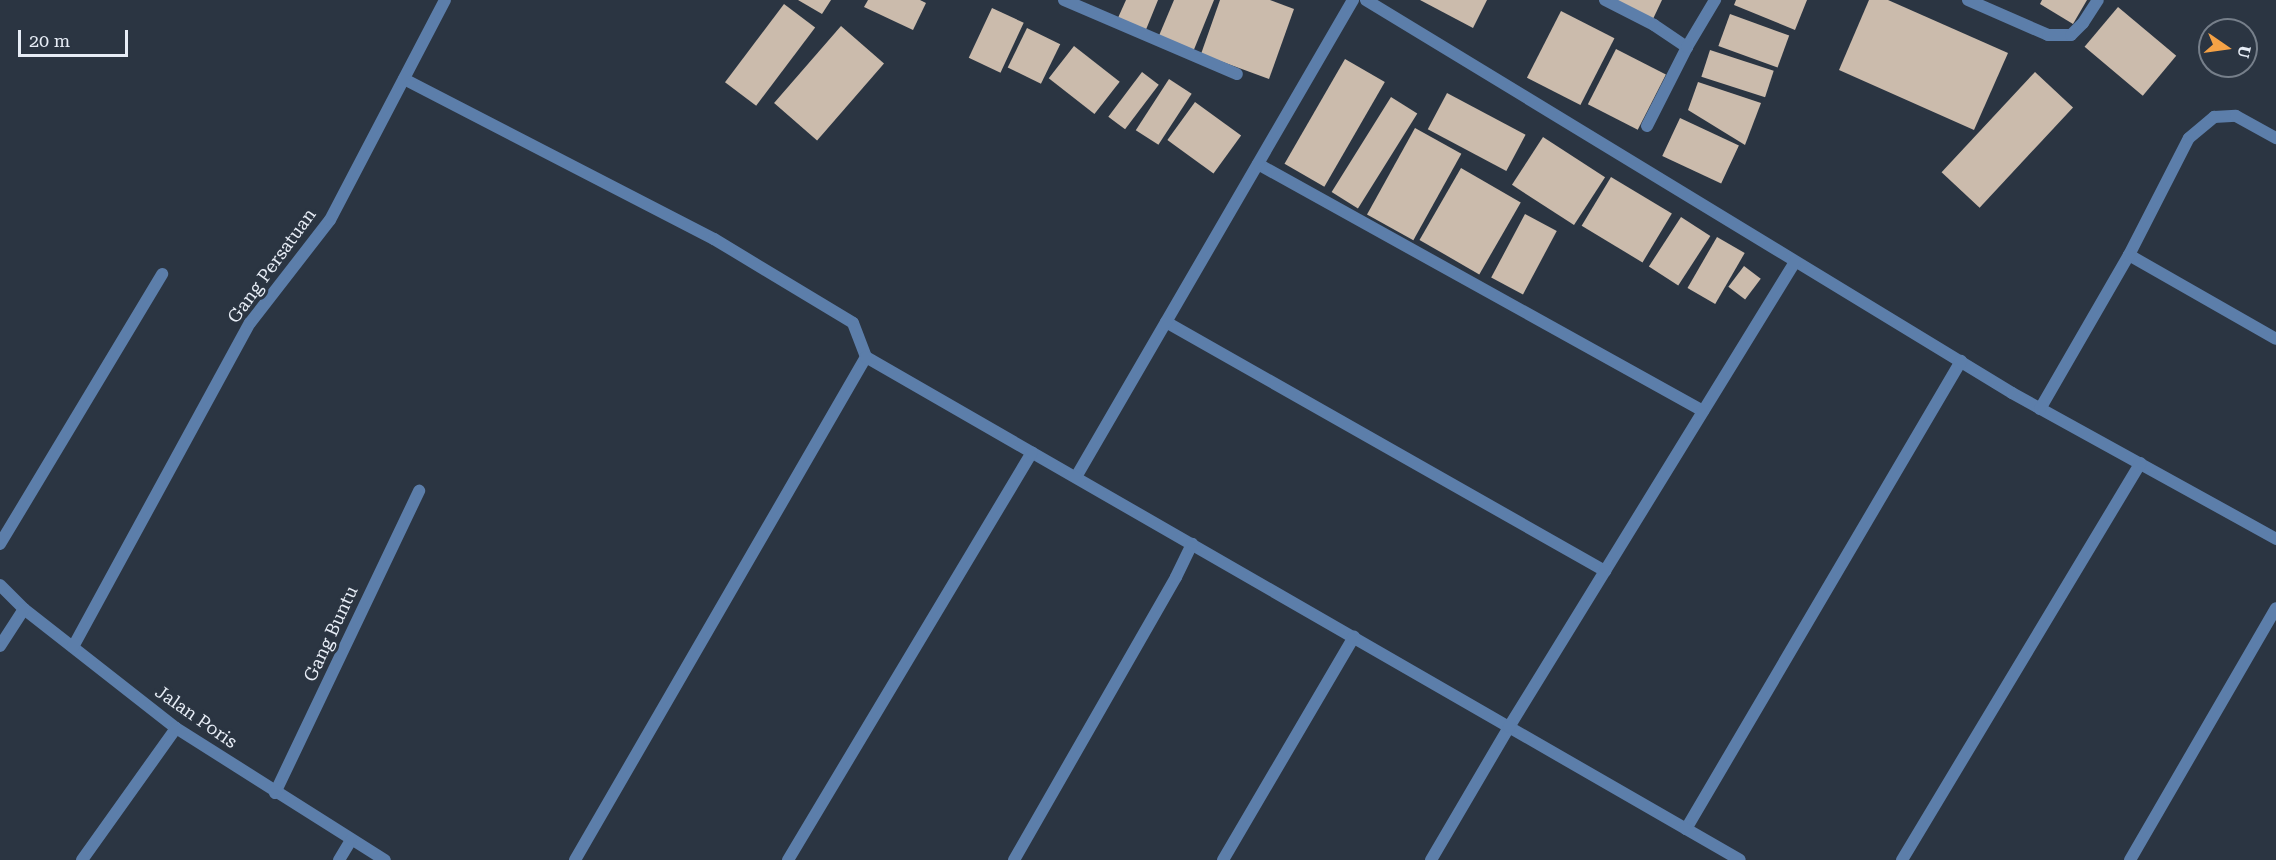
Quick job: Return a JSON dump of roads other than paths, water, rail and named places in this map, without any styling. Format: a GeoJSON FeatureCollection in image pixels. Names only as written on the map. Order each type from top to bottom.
{"type":"FeatureCollection","features":[{"type":"Feature","properties":{"kind":"street","name":"Gang Persatuan"},"geometry":{"type":"LineString","coordinates":[[73,646],[250,323],[330,220],[445,0]]}},
{"type":"Feature","properties":{"kind":"street"},"geometry":{"type":"LineString","coordinates":[[1064,0],[1237,74]]}},
{"type":"Feature","properties":{"kind":"street"},"geometry":{"type":"LineString","coordinates":[[1076,477],[1353,0]]}},
{"type":"Feature","properties":{"kind":"street"},"geometry":{"type":"LineString","coordinates":[[1366,0],[2040,409],[2276,539]]}},
{"type":"Feature","properties":{"kind":"street"},"geometry":{"type":"LineString","coordinates":[[1605,0],[1654,25],[1686,47]]}},
{"type":"Feature","properties":{"kind":"street"},"geometry":{"type":"LineString","coordinates":[[1647,126],[1686,47],[1714,0]]}},
{"type":"Feature","properties":{"kind":"street"},"geometry":{"type":"LineString","coordinates":[[1968,0],[2048,35],[2071,35],[2083,23],[2098,0]]}},
{"type":"Feature","properties":{"kind":"street"},"geometry":{"type":"LineString","coordinates":[[404,79],[714,239],[853,323],[866,357],[1740,860]]}},
{"type":"Feature","properties":{"kind":"street"},"geometry":{"type":"LineString","coordinates":[[2040,409],[2129,255],[2189,138],[2214,117],[2236,116],[2276,138]]}},
{"type":"Feature","properties":{"kind":"street"},"geometry":{"type":"LineString","coordinates":[[1258,164],[1703,411]]}},
{"type":"Feature","properties":{"kind":"street"},"geometry":{"type":"LineString","coordinates":[[2129,255],[2276,339]]}},
{"type":"Feature","properties":{"kind":"street"},"geometry":{"type":"LineString","coordinates":[[1431,860],[1509,727],[1795,262]]}},
{"type":"Feature","properties":{"kind":"street"},"geometry":{"type":"LineString","coordinates":[[0,544],[162,274]]}},
{"type":"Feature","properties":{"kind":"street"},"geometry":{"type":"LineString","coordinates":[[1166,322],[1605,571]]}},
{"type":"Feature","properties":{"kind":"street"},"geometry":{"type":"LineString","coordinates":[[575,860],[866,357]]}},
{"type":"Feature","properties":{"kind":"street"},"geometry":{"type":"LineString","coordinates":[[1686,829],[1961,361]]}},
{"type":"Feature","properties":{"kind":"street"},"geometry":{"type":"LineString","coordinates":[[788,860],[1032,452]]}},
{"type":"Feature","properties":{"kind":"street"},"geometry":{"type":"LineString","coordinates":[[1902,860],[2140,463]]}},
{"type":"Feature","properties":{"kind":"street","name":"Gang Buntu"},"geometry":{"type":"LineString","coordinates":[[275,793],[419,490]]}},
{"type":"Feature","properties":{"kind":"street"},"geometry":{"type":"LineString","coordinates":[[1014,860],[1176,578],[1192,544]]}},
{"type":"Feature","properties":{"kind":"street","name":"Jalan Poris"},"geometry":{"type":"LineString","coordinates":[[0,585],[24,609],[176,728],[275,793],[385,860]]}},
{"type":"Feature","properties":{"kind":"street"},"geometry":{"type":"LineString","coordinates":[[2130,860],[2276,608]]}},
{"type":"Feature","properties":{"kind":"street"},"geometry":{"type":"LineString","coordinates":[[0,646],[24,609]]}},
{"type":"Feature","properties":{"kind":"street"},"geometry":{"type":"LineString","coordinates":[[1223,860],[1354,637]]}},
{"type":"Feature","properties":{"kind":"street"},"geometry":{"type":"LineString","coordinates":[[82,860],[176,728]]}},
{"type":"Feature","properties":{"kind":"street"},"geometry":{"type":"LineString","coordinates":[[339,860],[351,840]]}}]}
